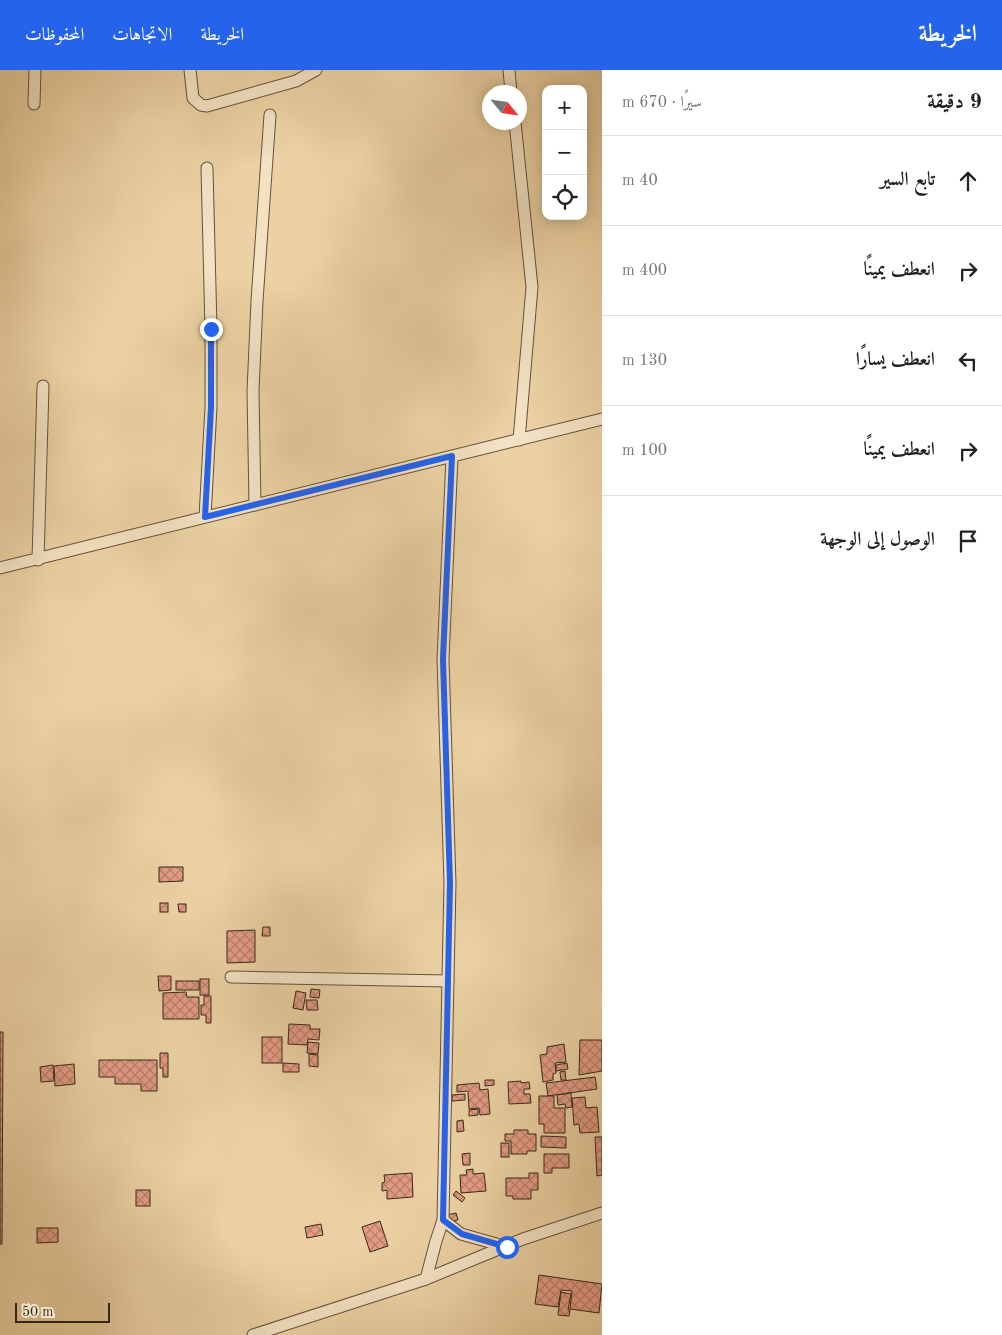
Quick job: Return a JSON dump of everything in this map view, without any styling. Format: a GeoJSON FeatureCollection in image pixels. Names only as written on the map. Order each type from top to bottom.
{"type":"FeatureCollection","features":[{"type":"Feature","properties":{"kind":"street"},"geometry":{"type":"LineString","coordinates":[[34,104],[35,70]]}},
{"type":"Feature","properties":{"kind":"street"},"geometry":{"type":"LineString","coordinates":[[190,70],[193,98],[201,105],[207,106],[296,81],[316,70]]}},
{"type":"Feature","properties":{"kind":"street"},"geometry":{"type":"LineString","coordinates":[[509,70],[510,85]]}},
{"type":"Feature","properties":{"kind":"street"},"geometry":{"type":"LineString","coordinates":[[255,505],[253,391],[257,301],[270,115]]}},
{"type":"Feature","properties":{"kind":"street"},"geometry":{"type":"LineString","coordinates":[[515,130],[532,287],[519,440]]}},
{"type":"Feature","properties":{"kind":"street"},"geometry":{"type":"LineString","coordinates":[[205,517],[211,407],[207,168]]}},
{"type":"Feature","properties":{"kind":"street"},"geometry":{"type":"LineString","coordinates":[[38,560],[43,386]]}},
{"type":"Feature","properties":{"kind":"street"},"geometry":{"type":"LineString","coordinates":[[0,568],[602,419]]}},
{"type":"Feature","properties":{"kind":"street"},"geometry":{"type":"LineString","coordinates":[[426,1279],[443,1220],[450,883],[443,659],[452,456]]}},
{"type":"Feature","properties":{"kind":"street"},"geometry":{"type":"LineString","coordinates":[[231,977],[448,981]]}},
{"type":"Feature","properties":{"kind":"street"},"geometry":{"type":"LineString","coordinates":[[253,1335],[283,1330],[426,1279],[523,1239],[602,1213]]}},
{"type":"Feature","properties":{"kind":"street"},"geometry":{"type":"LineString","coordinates":[[443,1220],[462,1234],[507,1247]]}},
{"type":"Feature","properties":{"kind":"building"},"geometry":{"type":"Polygon","coordinates":[[[159,867],[183,867],[183,881],[159,882],[159,867]]]}},
{"type":"Feature","properties":{"kind":"building"},"geometry":{"type":"Polygon","coordinates":[[[160,903],[168,903],[168,912],[160,912],[160,903]]]}},
{"type":"Feature","properties":{"kind":"building"},"geometry":{"type":"Polygon","coordinates":[[[178,904],[186,904],[186,912],[179,912],[178,904]]]}},
{"type":"Feature","properties":{"kind":"building"},"geometry":{"type":"Polygon","coordinates":[[[263,927],[270,927],[270,936],[262,936],[263,927]]]}},
{"type":"Feature","properties":{"kind":"building"},"geometry":{"type":"Polygon","coordinates":[[[255,930],[255,962],[227,963],[227,931],[255,930]]]}},
{"type":"Feature","properties":{"kind":"building"},"geometry":{"type":"Polygon","coordinates":[[[158,976],[171,976],[171,990],[159,991],[158,976]]]}},
{"type":"Feature","properties":{"kind":"building"},"geometry":{"type":"Polygon","coordinates":[[[200,979],[209,979],[209,995],[200,995],[200,979]]]}},
{"type":"Feature","properties":{"kind":"building"},"geometry":{"type":"Polygon","coordinates":[[[176,981],[199,981],[199,990],[176,990],[176,981]]]}},
{"type":"Feature","properties":{"kind":"building"},"geometry":{"type":"Polygon","coordinates":[[[311,989],[320,990],[319,998],[310,997],[311,989]]]}},
{"type":"Feature","properties":{"kind":"building"},"geometry":{"type":"Polygon","coordinates":[[[296,991],[306,993],[303,1010],[293,1008],[296,991]]]}},
{"type":"Feature","properties":{"kind":"building"},"geometry":{"type":"Polygon","coordinates":[[[186,992],[187,997],[199,997],[199,1019],[163,1019],[163,993],[186,992]]]}},
{"type":"Feature","properties":{"kind":"building"},"geometry":{"type":"Polygon","coordinates":[[[204,996],[211,996],[211,1023],[206,1023],[206,1015],[201,1015],[201,1005],[204,1005],[204,996]]]}},
{"type":"Feature","properties":{"kind":"building"},"geometry":{"type":"Polygon","coordinates":[[[306,1000],[317,1000],[318,1010],[307,1010],[306,1000]]]}},
{"type":"Feature","properties":{"kind":"building"},"geometry":{"type":"Polygon","coordinates":[[[289,1024],[310,1025],[310,1029],[320,1029],[319,1040],[308,1039],[307,1045],[288,1044],[289,1024]]]}},
{"type":"Feature","properties":{"kind":"building"},"geometry":{"type":"Polygon","coordinates":[[[0,1032],[3,1032],[2,1244],[0,1244],[0,1032]]]}},
{"type":"Feature","properties":{"kind":"building"},"geometry":{"type":"Polygon","coordinates":[[[262,1037],[282,1037],[282,1063],[262,1063],[262,1037]]]}},
{"type":"Feature","properties":{"kind":"building"},"geometry":{"type":"Polygon","coordinates":[[[580,1040],[602,1040],[602,1071],[579,1075],[580,1040]]]}},
{"type":"Feature","properties":{"kind":"building"},"geometry":{"type":"Polygon","coordinates":[[[308,1042],[319,1043],[318,1054],[307,1053],[308,1042]]]}},
{"type":"Feature","properties":{"kind":"building"},"geometry":{"type":"Polygon","coordinates":[[[564,1044],[566,1062],[555,1063],[556,1073],[553,1074],[553,1080],[543,1082],[540,1055],[547,1054],[547,1047],[564,1044]]]}},
{"type":"Feature","properties":{"kind":"building"},"geometry":{"type":"Polygon","coordinates":[[[160,1053],[168,1053],[168,1077],[163,1077],[163,1068],[160,1068],[160,1053]]]}},
{"type":"Feature","properties":{"kind":"building"},"geometry":{"type":"Polygon","coordinates":[[[309,1054],[318,1055],[318,1067],[309,1066],[309,1054]]]}},
{"type":"Feature","properties":{"kind":"building"},"geometry":{"type":"Polygon","coordinates":[[[99,1060],[157,1060],[157,1091],[141,1091],[141,1084],[115,1084],[115,1077],[99,1077],[99,1060]]]}},
{"type":"Feature","properties":{"kind":"building"},"geometry":{"type":"Polygon","coordinates":[[[283,1063],[299,1064],[299,1072],[283,1072],[283,1063]]]}},
{"type":"Feature","properties":{"kind":"building"},"geometry":{"type":"Polygon","coordinates":[[[567,1063],[568,1069],[556,1071],[556,1065],[567,1063]]]}},
{"type":"Feature","properties":{"kind":"building"},"geometry":{"type":"Polygon","coordinates":[[[74,1064],[75,1084],[55,1086],[54,1066],[74,1064]]]}},
{"type":"Feature","properties":{"kind":"building"},"geometry":{"type":"Polygon","coordinates":[[[53,1065],[54,1081],[41,1082],[40,1067],[53,1065]]]}},
{"type":"Feature","properties":{"kind":"building"},"geometry":{"type":"Polygon","coordinates":[[[565,1071],[566,1080],[561,1080],[560,1072],[565,1071]]]}},
{"type":"Feature","properties":{"kind":"building"},"geometry":{"type":"Polygon","coordinates":[[[595,1077],[597,1089],[548,1096],[546,1083],[595,1077]]]}},
{"type":"Feature","properties":{"kind":"building"},"geometry":{"type":"Polygon","coordinates":[[[485,1080],[494,1080],[494,1085],[485,1086],[485,1080]]]}},
{"type":"Feature","properties":{"kind":"building"},"geometry":{"type":"Polygon","coordinates":[[[521,1081],[521,1083],[529,1082],[530,1089],[524,1089],[524,1094],[530,1094],[531,1103],[509,1104],[508,1082],[521,1081]]]}},
{"type":"Feature","properties":{"kind":"building"},"geometry":{"type":"Polygon","coordinates":[[[479,1083],[480,1090],[488,1089],[490,1114],[480,1115],[479,1108],[469,1109],[468,1091],[457,1092],[457,1085],[479,1083]]]}},
{"type":"Feature","properties":{"kind":"building"},"geometry":{"type":"Polygon","coordinates":[[[571,1093],[572,1107],[566,1108],[565,1104],[558,1105],[557,1095],[571,1093]]]}},
{"type":"Feature","properties":{"kind":"building"},"geometry":{"type":"Polygon","coordinates":[[[465,1094],[465,1100],[452,1101],[452,1095],[465,1094]]]}},
{"type":"Feature","properties":{"kind":"building"},"geometry":{"type":"Polygon","coordinates":[[[539,1096],[554,1096],[554,1108],[565,1108],[565,1133],[544,1133],[544,1124],[539,1124],[539,1096]]]}},
{"type":"Feature","properties":{"kind":"building"},"geometry":{"type":"Polygon","coordinates":[[[585,1097],[586,1108],[597,1107],[599,1132],[580,1133],[579,1124],[574,1125],[572,1098],[585,1097]]]}},
{"type":"Feature","properties":{"kind":"building"},"geometry":{"type":"Polygon","coordinates":[[[478,1109],[478,1115],[469,1116],[469,1110],[478,1109]]]}},
{"type":"Feature","properties":{"kind":"building"},"geometry":{"type":"Polygon","coordinates":[[[463,1120],[464,1131],[457,1132],[457,1121],[463,1120]]]}},
{"type":"Feature","properties":{"kind":"building"},"geometry":{"type":"Polygon","coordinates":[[[514,1130],[528,1130],[528,1134],[536,1134],[536,1151],[527,1151],[527,1154],[511,1154],[511,1141],[505,1141],[505,1134],[514,1134],[514,1130]]]}},
{"type":"Feature","properties":{"kind":"building"},"geometry":{"type":"Polygon","coordinates":[[[541,1136],[566,1137],[566,1148],[541,1147],[541,1136]]]}},
{"type":"Feature","properties":{"kind":"building"},"geometry":{"type":"Polygon","coordinates":[[[595,1137],[602,1137],[602,1175],[597,1176],[595,1137]]]}},
{"type":"Feature","properties":{"kind":"building"},"geometry":{"type":"Polygon","coordinates":[[[501,1143],[509,1143],[509,1157],[501,1157],[501,1143]]]}},
{"type":"Feature","properties":{"kind":"building"},"geometry":{"type":"Polygon","coordinates":[[[470,1153],[470,1165],[463,1165],[462,1154],[470,1153]]]}},
{"type":"Feature","properties":{"kind":"building"},"geometry":{"type":"Polygon","coordinates":[[[544,1154],[569,1154],[569,1168],[552,1168],[552,1173],[544,1173],[544,1154]]]}},
{"type":"Feature","properties":{"kind":"building"},"geometry":{"type":"Polygon","coordinates":[[[473,1169],[473,1174],[484,1173],[486,1191],[461,1193],[460,1175],[467,1175],[466,1170],[473,1169]]]}},
{"type":"Feature","properties":{"kind":"building"},"geometry":{"type":"Polygon","coordinates":[[[412,1173],[413,1197],[387,1199],[387,1190],[382,1191],[382,1183],[385,1182],[384,1175],[412,1173]]]}},
{"type":"Feature","properties":{"kind":"building"},"geometry":{"type":"Polygon","coordinates":[[[529,1173],[538,1173],[538,1190],[531,1190],[531,1199],[513,1199],[513,1196],[506,1196],[506,1178],[529,1178],[529,1173]]]}},
{"type":"Feature","properties":{"kind":"building"},"geometry":{"type":"Polygon","coordinates":[[[136,1190],[150,1190],[150,1206],[136,1206],[136,1190]]]}},
{"type":"Feature","properties":{"kind":"building"},"geometry":{"type":"Polygon","coordinates":[[[456,1191],[465,1198],[462,1202],[453,1195],[456,1191]]]}},
{"type":"Feature","properties":{"kind":"building"},"geometry":{"type":"Polygon","coordinates":[[[456,1213],[458,1220],[449,1222],[447,1215],[456,1213]]]}},
{"type":"Feature","properties":{"kind":"building"},"geometry":{"type":"Polygon","coordinates":[[[380,1221],[388,1246],[370,1252],[362,1227],[380,1221]]]}},
{"type":"Feature","properties":{"kind":"building"},"geometry":{"type":"Polygon","coordinates":[[[321,1224],[323,1235],[307,1238],[305,1227],[321,1224]]]}},
{"type":"Feature","properties":{"kind":"building"},"geometry":{"type":"Polygon","coordinates":[[[37,1228],[58,1228],[58,1242],[37,1243],[37,1228]]]}},
{"type":"Feature","properties":{"kind":"building"},"geometry":{"type":"Polygon","coordinates":[[[539,1275],[602,1284],[599,1313],[570,1309],[572,1291],[561,1290],[558,1307],[535,1304],[539,1275]]]}},
{"type":"Feature","properties":{"kind":"building"},"geometry":{"type":"Polygon","coordinates":[[[561,1292],[571,1294],[568,1310],[570,1310],[569,1316],[558,1315],[561,1292]]]}},
{"type":"Feature","properties":{"kind":"route"},"geometry":{"type":"LineString","coordinates":[[211,329],[211,407],[205,517],[452,456],[443,659],[450,883],[443,1220],[462,1234],[507,1247]]}}]}
